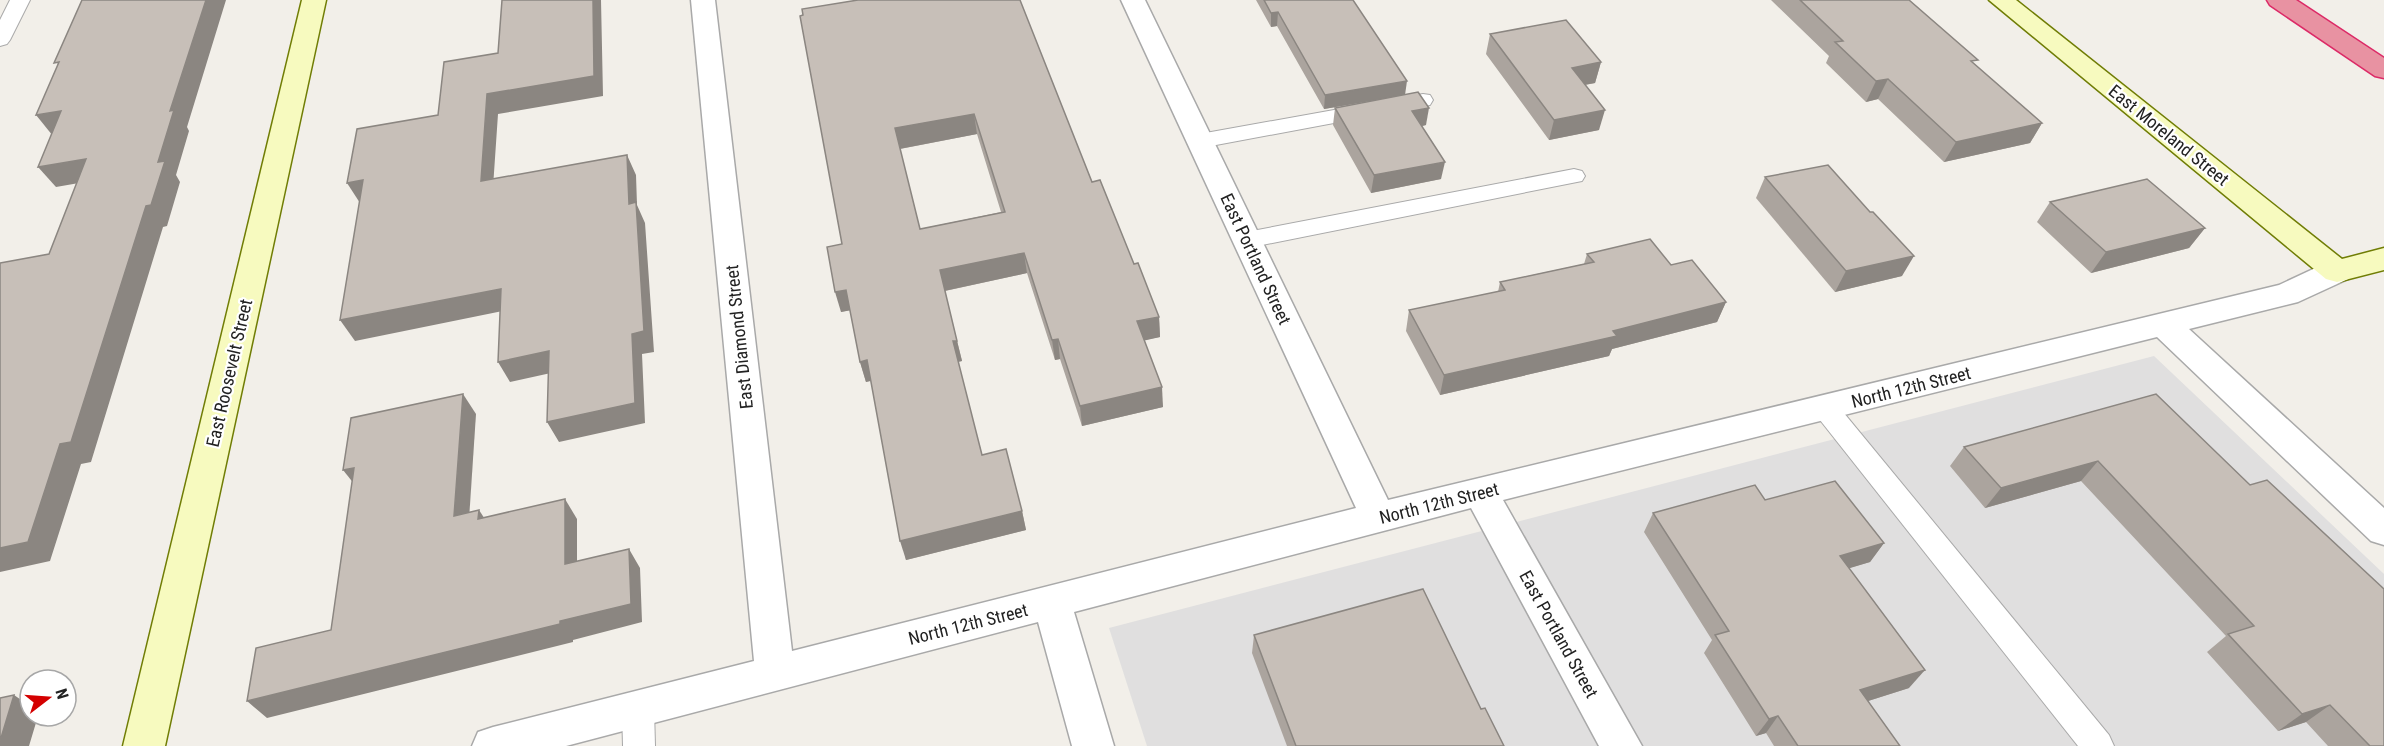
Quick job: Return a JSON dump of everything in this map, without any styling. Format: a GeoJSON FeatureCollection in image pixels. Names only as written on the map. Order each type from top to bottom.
{"type":"FeatureCollection","features":[{"type":"Feature","properties":{"kind":"highway"},"geometry":{"type":"LineString","coordinates":[[2279,0],[2384,70]]}},
{"type":"Feature","properties":{"kind":"street","name":"East Roosevelt Street"},"geometry":{"type":"LineString","coordinates":[[144,746],[314,0]]}},
{"type":"Feature","properties":{"kind":"street","name":"East Diamond Street"},"geometry":{"type":"LineString","coordinates":[[703,0],[775,674]]}},
{"type":"Feature","properties":{"kind":"street","name":"East Portland Street"},"geometry":{"type":"LineString","coordinates":[[1133,0],[1379,518]]}},
{"type":"Feature","properties":{"kind":"street","name":"East Moreland Street"},"geometry":{"type":"LineString","coordinates":[[2001,0],[2337,271]]}},
{"type":"Feature","properties":{"kind":"street","name":"North 12th Street"},"geometry":{"type":"LineString","coordinates":[[493,746],[1480,492],[2287,294],[2337,271],[2384,259]]}},
{"type":"Feature","properties":{"kind":"street"},"geometry":{"type":"LineString","coordinates":[[2164,325],[2384,530]]}},
{"type":"Feature","properties":{"kind":"street","name":"East Portland Street"},"geometry":{"type":"LineString","coordinates":[[1480,492],[1621,746]]}},
{"type":"Feature","properties":{"kind":"street"},"geometry":{"type":"LineString","coordinates":[[1052,602],[1093,746]]}},
{"type":"Feature","properties":{"kind":"lane"},"geometry":{"type":"LineString","coordinates":[[0,40],[20,0]]}},
{"type":"Feature","properties":{"kind":"lane"},"geometry":{"type":"LineString","coordinates":[[1200,141],[1423,100]]}},
{"type":"Feature","properties":{"kind":"lane"},"geometry":{"type":"LineString","coordinates":[[1247,240],[1574,176]]}},
{"type":"Feature","properties":{"kind":"lane"},"geometry":{"type":"LineString","coordinates":[[1825,408],[2098,746]]}},
{"type":"Feature","properties":{"kind":"lane"},"geometry":{"type":"LineString","coordinates":[[638,708],[639,746]]}},
{"type":"Feature","properties":{"kind":"shaded area"},"geometry":{"type":"Polygon","coordinates":[[[2154,356],[2384,574],[2384,746],[1147,746],[1109,628],[2154,356]]]}},
{"type":"Feature","properties":{"kind":"building"},"geometry":{"type":"Polygon","coordinates":[[[82,0],[206,0],[170,111],[174,110],[158,162],[165,161],[151,205],[146,206],[71,442],[60,444],[28,542],[0,548],[0,263],[49,254],[86,159],[38,167],[61,111],[36,115],[59,62],[54,63],[82,0]]]}},
{"type":"Feature","properties":{"kind":"building"},"geometry":{"type":"Polygon","coordinates":[[[502,0],[593,0],[594,76],[487,94],[481,181],[627,155],[629,204],[636,202],[644,331],[632,334],[635,403],[547,422],[549,351],[498,362],[501,289],[340,320],[363,180],[347,183],[357,129],[438,115],[444,62],[498,53],[502,0]]]}},
{"type":"Feature","properties":{"kind":"building"},"geometry":{"type":"Polygon","coordinates":[[[858,0],[1020,0],[1092,182],[1100,180],[1134,264],[1138,263],[1159,317],[1137,321],[1162,387],[1080,406],[1058,339],[1052,340],[1024,253],[940,270],[957,341],[953,341],[982,455],[1006,449],[1022,511],[900,541],[867,360],[860,362],[846,290],[835,292],[827,247],[842,244],[800,16],[803,15],[802,9],[858,0]],[[974,114],[895,128],[920,229],[1005,212],[974,114]]]}},
{"type":"Feature","properties":{"kind":"building"},"geometry":{"type":"Polygon","coordinates":[[[1264,0],[1353,0],[1407,81],[1325,95],[1278,12],[1271,13],[1264,0]]]}},
{"type":"Feature","properties":{"kind":"building"},"geometry":{"type":"Polygon","coordinates":[[[1800,0],[1909,0],[1978,60],[1971,61],[2042,123],[1956,142],[1888,79],[1876,81],[1835,42],[1843,41],[1800,0]]]}},
{"type":"Feature","properties":{"kind":"building"},"geometry":{"type":"Polygon","coordinates":[[[1566,20],[1601,62],[1572,68],[1605,110],[1554,120],[1490,34],[1566,20]]]}},
{"type":"Feature","properties":{"kind":"building"},"geometry":{"type":"Polygon","coordinates":[[[1418,92],[1429,108],[1412,111],[1445,162],[1374,175],[1335,108],[1418,92]]]}},
{"type":"Feature","properties":{"kind":"building"},"geometry":{"type":"Polygon","coordinates":[[[1828,165],[1914,256],[1846,271],[1765,177],[1828,165]]]}},
{"type":"Feature","properties":{"kind":"building"},"geometry":{"type":"Polygon","coordinates":[[[2147,179],[2205,228],[2106,252],[2050,202],[2147,179]]]}},
{"type":"Feature","properties":{"kind":"building"},"geometry":{"type":"Polygon","coordinates":[[[1650,239],[1671,265],[1692,260],[1726,302],[1613,331],[1617,336],[1444,375],[1409,310],[1505,290],[1500,282],[1594,262],[1587,254],[1650,239]]]}},
{"type":"Feature","properties":{"kind":"building"},"geometry":{"type":"Polygon","coordinates":[[[463,394],[454,516],[479,510],[478,519],[565,499],[565,564],[629,549],[631,604],[560,621],[560,624],[247,701],[256,648],[331,630],[354,468],[343,470],[351,418],[463,394]]]}},
{"type":"Feature","properties":{"kind":"building"},"geometry":{"type":"Polygon","coordinates":[[[2156,394],[2250,485],[2267,480],[2384,589],[2384,746],[2370,746],[2330,705],[2302,714],[2228,634],[2254,626],[2098,461],[2001,488],[1964,447],[2156,394]]]}},
{"type":"Feature","properties":{"kind":"building"},"geometry":{"type":"Polygon","coordinates":[[[1835,481],[1884,543],[1840,556],[1925,670],[1860,690],[1900,746],[1798,746],[1778,716],[1769,719],[1715,635],[1729,631],[1653,513],[1755,485],[1765,500],[1835,481]]]}},
{"type":"Feature","properties":{"kind":"building"},"geometry":{"type":"Polygon","coordinates":[[[1423,589],[1481,709],[1485,708],[1504,746],[1296,746],[1254,635],[1423,589]]]}},
{"type":"Feature","properties":{"kind":"building"},"geometry":{"type":"Polygon","coordinates":[[[14,695],[0,741],[0,698],[14,695]]]}}]}
